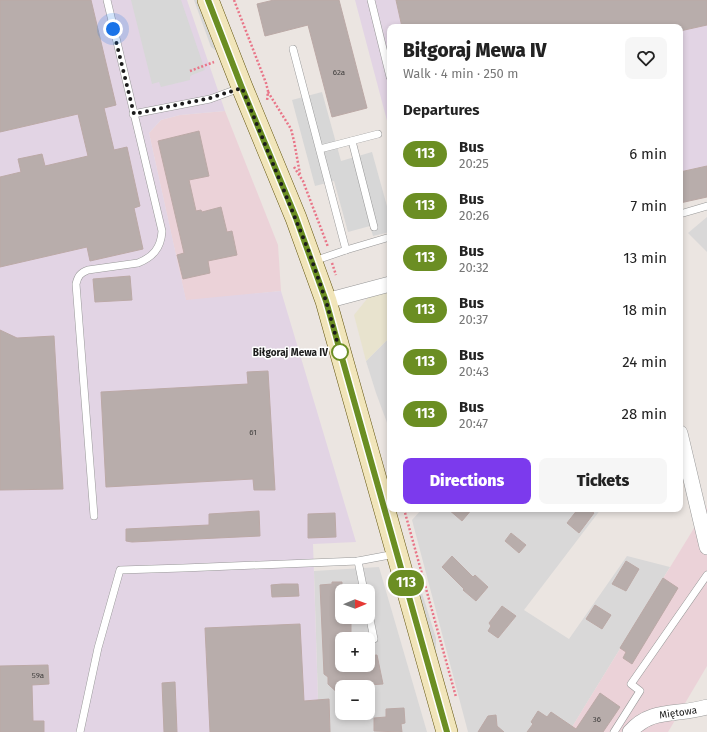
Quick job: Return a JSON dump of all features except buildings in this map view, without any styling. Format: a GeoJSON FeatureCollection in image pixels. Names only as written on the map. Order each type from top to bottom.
{"type":"FeatureCollection","features":[{"type":"Feature","properties":{"kind":"main road"},"geometry":{"type":"LineString","coordinates":[[208,0],[242,88],[296,218],[326,301],[447,732]]}},
{"type":"Feature","properties":{"kind":"street"},"geometry":{"type":"LineString","coordinates":[[326,301],[387,285]]}},
{"type":"Feature","properties":{"kind":"street"},"geometry":{"type":"LineString","coordinates":[[683,446],[707,547]]}},
{"type":"Feature","properties":{"kind":"street","name":"Miętowa"},"geometry":{"type":"LineString","coordinates":[[630,732],[638,723],[653,716],[707,707]]}},
{"type":"Feature","properties":{"kind":"lane"},"geometry":{"type":"LineString","coordinates":[[94,516],[76,284],[78,277],[82,272],[138,263],[152,256],[157,250],[161,240],[162,231],[107,0]]}},
{"type":"Feature","properties":{"kind":"lane"},"geometry":{"type":"LineString","coordinates":[[371,0],[387,65]]}},
{"type":"Feature","properties":{"kind":"lane"},"geometry":{"type":"LineString","coordinates":[[293,49],[346,250]]}},
{"type":"Feature","properties":{"kind":"lane"},"geometry":{"type":"LineString","coordinates":[[134,114],[210,98],[242,88]]}},
{"type":"Feature","properties":{"kind":"lane"},"geometry":{"type":"LineString","coordinates":[[320,149],[378,134]]}},
{"type":"Feature","properties":{"kind":"lane"},"geometry":{"type":"LineString","coordinates":[[352,141],[374,227]]}},
{"type":"Feature","properties":{"kind":"lane"},"geometry":{"type":"LineString","coordinates":[[683,213],[707,206]]}},
{"type":"Feature","properties":{"kind":"lane"},"geometry":{"type":"LineString","coordinates":[[312,261],[387,238]]}},
{"type":"Feature","properties":{"kind":"lane"},"geometry":{"type":"LineString","coordinates":[[80,732],[98,648],[120,570],[358,561],[398,554]]}},
{"type":"Feature","properties":{"kind":"lane"},"geometry":{"type":"LineString","coordinates":[[358,561],[363,584]]}},
{"type":"Feature","properties":{"kind":"lane"},"geometry":{"type":"LineString","coordinates":[[614,732],[640,690],[631,684],[707,574]]}},
{"type":"Feature","properties":{"kind":"path"},"geometry":{"type":"LineString","coordinates":[[234,0],[268,91],[291,129],[300,174],[328,247]]}},
{"type":"Feature","properties":{"kind":"path"},"geometry":{"type":"LineString","coordinates":[[190,71],[220,60]]}},
{"type":"Feature","properties":{"kind":"path"},"geometry":{"type":"LineString","coordinates":[[405,512],[457,699]]}},
{"type":"Feature","properties":{"kind":"shaded area"},"geometry":{"type":"Polygon","coordinates":[[[0,0],[187,0],[225,111],[180,115],[161,120],[149,133],[186,300],[281,291],[356,542],[313,544],[319,732],[0,732],[0,0]]]}},
{"type":"Feature","properties":{"kind":"shaded area"},"geometry":{"type":"Polygon","coordinates":[[[131,0],[181,0],[205,70],[192,75],[190,80],[161,87],[159,82],[152,84],[131,0]]]}},
{"type":"Feature","properties":{"kind":"shaded area"},"geometry":{"type":"Polygon","coordinates":[[[194,0],[199,0],[218,52],[211,47],[194,0]]]}},
{"type":"Feature","properties":{"kind":"shaded area"},"geometry":{"type":"Polygon","coordinates":[[[355,0],[707,0],[707,197],[683,202],[683,24],[387,24],[387,121],[355,0]]]}},
{"type":"Feature","properties":{"kind":"shaded area"},"geometry":{"type":"Polygon","coordinates":[[[322,92],[341,161],[372,152],[387,206],[387,233],[373,236],[370,226],[348,232],[334,181],[315,186],[292,100],[322,92]]]}},
{"type":"Feature","properties":{"kind":"shaded area"},"geometry":{"type":"Polygon","coordinates":[[[225,111],[278,245],[281,291],[186,301],[149,133],[161,120],[180,115],[225,111]]]}},
{"type":"Feature","properties":{"kind":"shaded area"},"geometry":{"type":"Polygon","coordinates":[[[707,217],[707,252],[688,233],[707,217]]]}},
{"type":"Feature","properties":{"kind":"shaded area"},"geometry":{"type":"Polygon","coordinates":[[[387,291],[387,340],[366,361],[354,315],[371,294],[387,291]]]}},
{"type":"Feature","properties":{"kind":"shaded area"},"geometry":{"type":"Polygon","coordinates":[[[387,340],[387,423],[376,393],[366,361],[387,340]]]}},
{"type":"Feature","properties":{"kind":"shaded area"},"geometry":{"type":"Polygon","coordinates":[[[707,507],[707,666],[668,732],[569,732],[707,507]]]}},
{"type":"Feature","properties":{"kind":"shaded area"},"geometry":{"type":"Polygon","coordinates":[[[419,512],[599,512],[524,610],[569,639],[627,556],[670,567],[569,732],[468,732],[412,520],[419,512]]]}},
{"type":"Feature","properties":{"kind":"shaded area"},"geometry":{"type":"Polygon","coordinates":[[[379,567],[427,732],[319,732],[314,571],[379,567]]]}},
{"type":"Feature","properties":{"kind":"shaded area"},"geometry":{"type":"Polygon","coordinates":[[[416,586],[418,586],[422,593],[436,638],[436,658],[416,586]]]}},
{"type":"Feature","properties":{"kind":"bus line","name":"113"},"geometry":{"type":"LineString","coordinates":[[208,0],[242,88],[296,218],[326,301],[447,732]]}},
{"type":"Feature","properties":{"kind":"place","name":"Biłgoraj Mewa IV"},"geometry":{"type":"Point","coordinates":[340,352]}},
{"type":"Feature","properties":{"kind":"route"},"geometry":{"type":"LineString","coordinates":[[113,29],[134,114],[187,104],[242,88],[309,252],[326,301],[340,352]]}}]}
